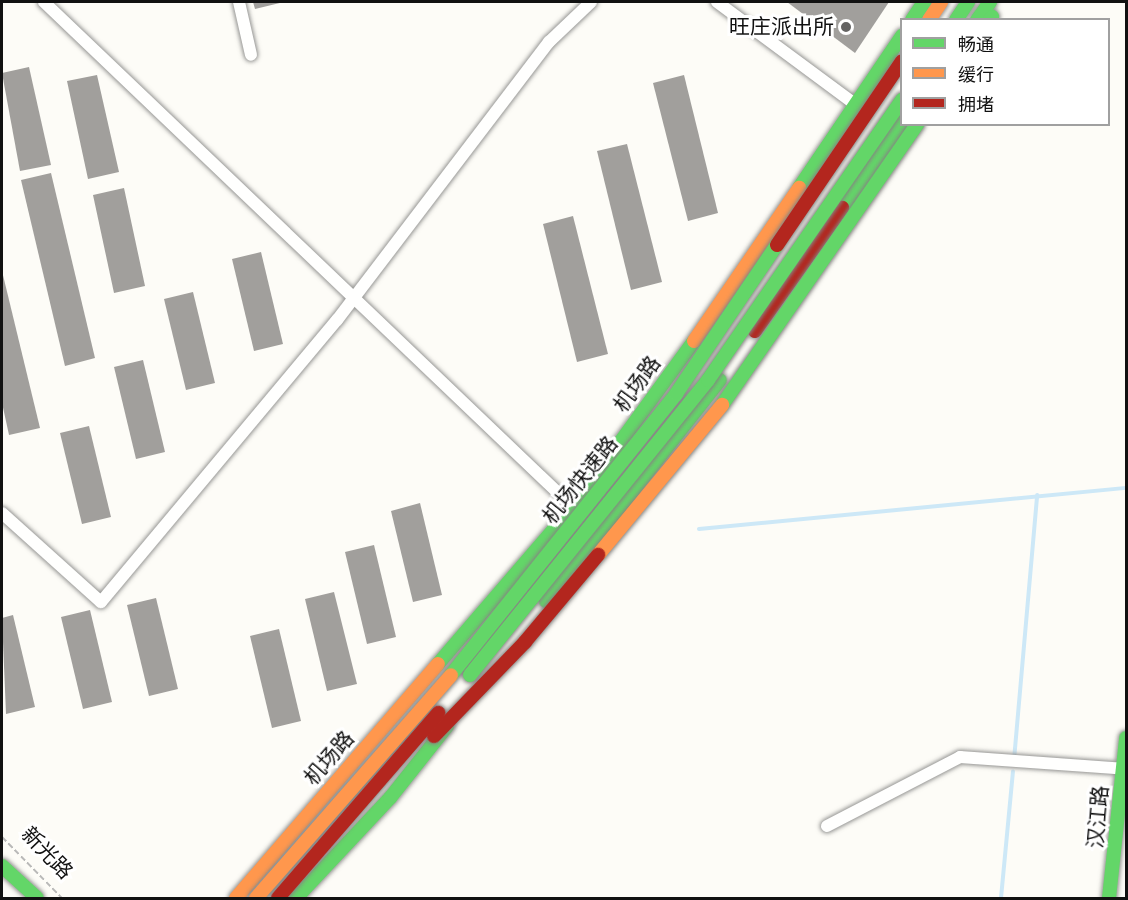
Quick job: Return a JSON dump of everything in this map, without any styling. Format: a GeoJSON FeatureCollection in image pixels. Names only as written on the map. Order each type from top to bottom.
{"type":"FeatureCollection","features":[{"type":"Feature","properties":{"kind":"main road"},"geometry":{"type":"LineString","coordinates":[[913,18],[924,2]]}},
{"type":"Feature","properties":{"kind":"main road"},"geometry":{"type":"LineString","coordinates":[[930,18],[941,2]]}},
{"type":"Feature","properties":{"kind":"main road"},"geometry":{"type":"LineString","coordinates":[[957,18],[968,2]]}},
{"type":"Feature","properties":{"kind":"main road"},"geometry":{"type":"LineString","coordinates":[[978,18],[990,2]]}},
{"type":"Feature","properties":{"kind":"main road"},"geometry":{"type":"LineString","coordinates":[[991,18],[1001,2]]}},
{"type":"Feature","properties":{"kind":"main road","name":"机场路"},"geometry":{"type":"LineString","coordinates":[[236,898],[573,507],[721,304],[900,39]]}},
{"type":"Feature","properties":{"kind":"main road","name":"机场快速路"},"geometry":{"type":"LineString","coordinates":[[256,898],[446,681],[676,394],[900,64]]}},
{"type":"Feature","properties":{"kind":"main road","name":"机场快速路"},"geometry":{"type":"LineString","coordinates":[[278,898],[345,827],[708,380],[900,103]]}},
{"type":"Feature","properties":{"kind":"main road"},"geometry":{"type":"LineString","coordinates":[[296,898],[390,798],[710,394],[900,125]]}},
{"type":"Feature","properties":{"kind":"main road"},"geometry":{"type":"LineString","coordinates":[[345,827],[525,642],[712,419],[916,126]]}},
{"type":"Feature","properties":{"kind":"main road","name":"汉江路"},"geometry":{"type":"LineString","coordinates":[[1110,898],[1125,769],[1126,738]]}},
{"type":"Feature","properties":{"kind":"main road","name":"新光路"},"geometry":{"type":"LineString","coordinates":[[2,866],[37,898]]}},
{"type":"Feature","properties":{"kind":"street"},"geometry":{"type":"LineString","coordinates":[[44,2],[600,533]]}},
{"type":"Feature","properties":{"kind":"street"},"geometry":{"type":"LineString","coordinates":[[239,2],[251,55]]}},
{"type":"Feature","properties":{"kind":"street"},"geometry":{"type":"LineString","coordinates":[[2,513],[101,602],[354,298],[549,42],[591,2]]}},
{"type":"Feature","properties":{"kind":"street"},"geometry":{"type":"LineString","coordinates":[[717,2],[855,104]]}},
{"type":"Feature","properties":{"kind":"street"},"geometry":{"type":"LineString","coordinates":[[827,826],[960,757],[1125,769]]}},
{"type":"Feature","properties":{"kind":"path","name":"新光路"},"geometry":{"type":"LineString","coordinates":[[2,837],[62,898]]}},
{"type":"Feature","properties":{"kind":"building"},"geometry":{"type":"Polygon","coordinates":[[[253,2],[284,2],[255,9],[253,2]]]}},
{"type":"Feature","properties":{"kind":"building","name":"旺庄派出所"},"geometry":{"type":"Polygon","coordinates":[[[787,2],[889,2],[855,53],[787,2]]]}},
{"type":"Feature","properties":{"kind":"building"},"geometry":{"type":"Polygon","coordinates":[[[29,67],[51,165],[20,171],[2,73],[29,67]]]}},
{"type":"Feature","properties":{"kind":"building"},"geometry":{"type":"Polygon","coordinates":[[[97,75],[119,172],[88,179],[67,81],[97,75]]]}},
{"type":"Feature","properties":{"kind":"building"},"geometry":{"type":"Polygon","coordinates":[[[684,75],[718,213],[688,221],[653,83],[684,75]]]}},
{"type":"Feature","properties":{"kind":"building"},"geometry":{"type":"Polygon","coordinates":[[[627,144],[662,282],[631,290],[597,151],[627,144]]]}},
{"type":"Feature","properties":{"kind":"building"},"geometry":{"type":"Polygon","coordinates":[[[51,173],[95,358],[65,366],[21,180],[51,173]]]}},
{"type":"Feature","properties":{"kind":"building"},"geometry":{"type":"Polygon","coordinates":[[[124,188],[145,286],[114,293],[93,195],[124,188]]]}},
{"type":"Feature","properties":{"kind":"building"},"geometry":{"type":"Polygon","coordinates":[[[573,216],[608,354],[577,362],[543,224],[573,216]]]}},
{"type":"Feature","properties":{"kind":"building"},"geometry":{"type":"Polygon","coordinates":[[[261,252],[283,344],[254,351],[232,259],[261,252]]]}},
{"type":"Feature","properties":{"kind":"building"},"geometry":{"type":"Polygon","coordinates":[[[2,271],[40,428],[9,435],[2,403],[2,271]]]}},
{"type":"Feature","properties":{"kind":"building"},"geometry":{"type":"Polygon","coordinates":[[[193,292],[215,383],[186,390],[164,299],[193,292]]]}},
{"type":"Feature","properties":{"kind":"building"},"geometry":{"type":"Polygon","coordinates":[[[143,360],[165,452],[136,459],[114,367],[143,360]]]}},
{"type":"Feature","properties":{"kind":"building"},"geometry":{"type":"Polygon","coordinates":[[[89,426],[111,517],[82,524],[60,433],[89,426]]]}},
{"type":"Feature","properties":{"kind":"building"},"geometry":{"type":"Polygon","coordinates":[[[420,503],[442,595],[413,602],[391,511],[420,503]]]}},
{"type":"Feature","properties":{"kind":"building"},"geometry":{"type":"Polygon","coordinates":[[[374,545],[396,637],[367,644],[345,552],[374,545]]]}},
{"type":"Feature","properties":{"kind":"building"},"geometry":{"type":"Polygon","coordinates":[[[334,592],[357,684],[327,691],[305,599],[334,592]]]}},
{"type":"Feature","properties":{"kind":"building"},"geometry":{"type":"Polygon","coordinates":[[[156,598],[178,689],[149,696],[127,605],[156,598]]]}},
{"type":"Feature","properties":{"kind":"building"},"geometry":{"type":"Polygon","coordinates":[[[90,610],[112,702],[83,709],[61,617],[90,610]]]}},
{"type":"Feature","properties":{"kind":"building"},"geometry":{"type":"Polygon","coordinates":[[[13,615],[35,707],[6,714],[2,618],[13,615]]]}},
{"type":"Feature","properties":{"kind":"building"},"geometry":{"type":"Polygon","coordinates":[[[279,629],[301,721],[272,728],[250,636],[279,629]]]}},
{"type":"Feature","properties":{"kind":"waterway"},"geometry":{"type":"LineString","coordinates":[[699,529],[1126,488]]}},
{"type":"Feature","properties":{"kind":"waterway"},"geometry":{"type":"LineString","coordinates":[[1014,760],[1037,495]]}},
{"type":"Feature","properties":{"kind":"waterway"},"geometry":{"type":"LineString","coordinates":[[1001,898],[1013,772]]}},
{"type":"Feature","properties":{"kind":"traffic: fast"},"geometry":{"type":"LineString","coordinates":[[913,18],[924,2]]}},
{"type":"Feature","properties":{"kind":"traffic: fast"},"geometry":{"type":"LineString","coordinates":[[957,18],[968,2]]}},
{"type":"Feature","properties":{"kind":"traffic: fast"},"geometry":{"type":"LineString","coordinates":[[978,18],[990,2]]}},
{"type":"Feature","properties":{"kind":"traffic: fast"},"geometry":{"type":"LineString","coordinates":[[799,188],[900,39]]}},
{"type":"Feature","properties":{"kind":"traffic: fast"},"geometry":{"type":"LineString","coordinates":[[470,675],[708,380],[900,103]]}},
{"type":"Feature","properties":{"kind":"traffic: fast"},"geometry":{"type":"LineString","coordinates":[[842,208],[900,125]]}},
{"type":"Feature","properties":{"kind":"traffic: fast"},"geometry":{"type":"LineString","coordinates":[[722,405],[916,126]]}},
{"type":"Feature","properties":{"kind":"traffic: fast"},"geometry":{"type":"LineString","coordinates":[[451,675],[676,394],[777,245]]}},
{"type":"Feature","properties":{"kind":"traffic: fast"},"geometry":{"type":"LineString","coordinates":[[438,664],[573,507],[694,341]]}},
{"type":"Feature","properties":{"kind":"traffic: fast"},"geometry":{"type":"LineString","coordinates":[[546,601],[720,380]]}},
{"type":"Feature","properties":{"kind":"traffic: fast"},"geometry":{"type":"LineString","coordinates":[[296,898],[390,798],[447,726]]}},
{"type":"Feature","properties":{"kind":"traffic: fast"},"geometry":{"type":"LineString","coordinates":[[1109,898],[1126,738]]}},
{"type":"Feature","properties":{"kind":"traffic: fast"},"geometry":{"type":"LineString","coordinates":[[2,866],[37,898]]}},
{"type":"Feature","properties":{"kind":"traffic: slow"},"geometry":{"type":"LineString","coordinates":[[930,18],[941,2]]}},
{"type":"Feature","properties":{"kind":"traffic: slow"},"geometry":{"type":"LineString","coordinates":[[694,341],[799,188]]}},
{"type":"Feature","properties":{"kind":"traffic: slow"},"geometry":{"type":"LineString","coordinates":[[598,555],[722,405]]}},
{"type":"Feature","properties":{"kind":"traffic: slow"},"geometry":{"type":"LineString","coordinates":[[236,898],[438,664]]}},
{"type":"Feature","properties":{"kind":"traffic: slow"},"geometry":{"type":"LineString","coordinates":[[256,898],[451,675]]}},
{"type":"Feature","properties":{"kind":"traffic: jam"},"geometry":{"type":"LineString","coordinates":[[777,245],[900,64]]}},
{"type":"Feature","properties":{"kind":"traffic: jam"},"geometry":{"type":"LineString","coordinates":[[755,331],[842,208]]}},
{"type":"Feature","properties":{"kind":"traffic: jam"},"geometry":{"type":"LineString","coordinates":[[434,736],[525,642],[598,555]]}},
{"type":"Feature","properties":{"kind":"traffic: jam"},"geometry":{"type":"LineString","coordinates":[[278,898],[438,713]]}},
{"type":"Feature","properties":{"kind":"place","name":"旺庄派出所"},"geometry":{"type":"Point","coordinates":[846,27]}}]}
